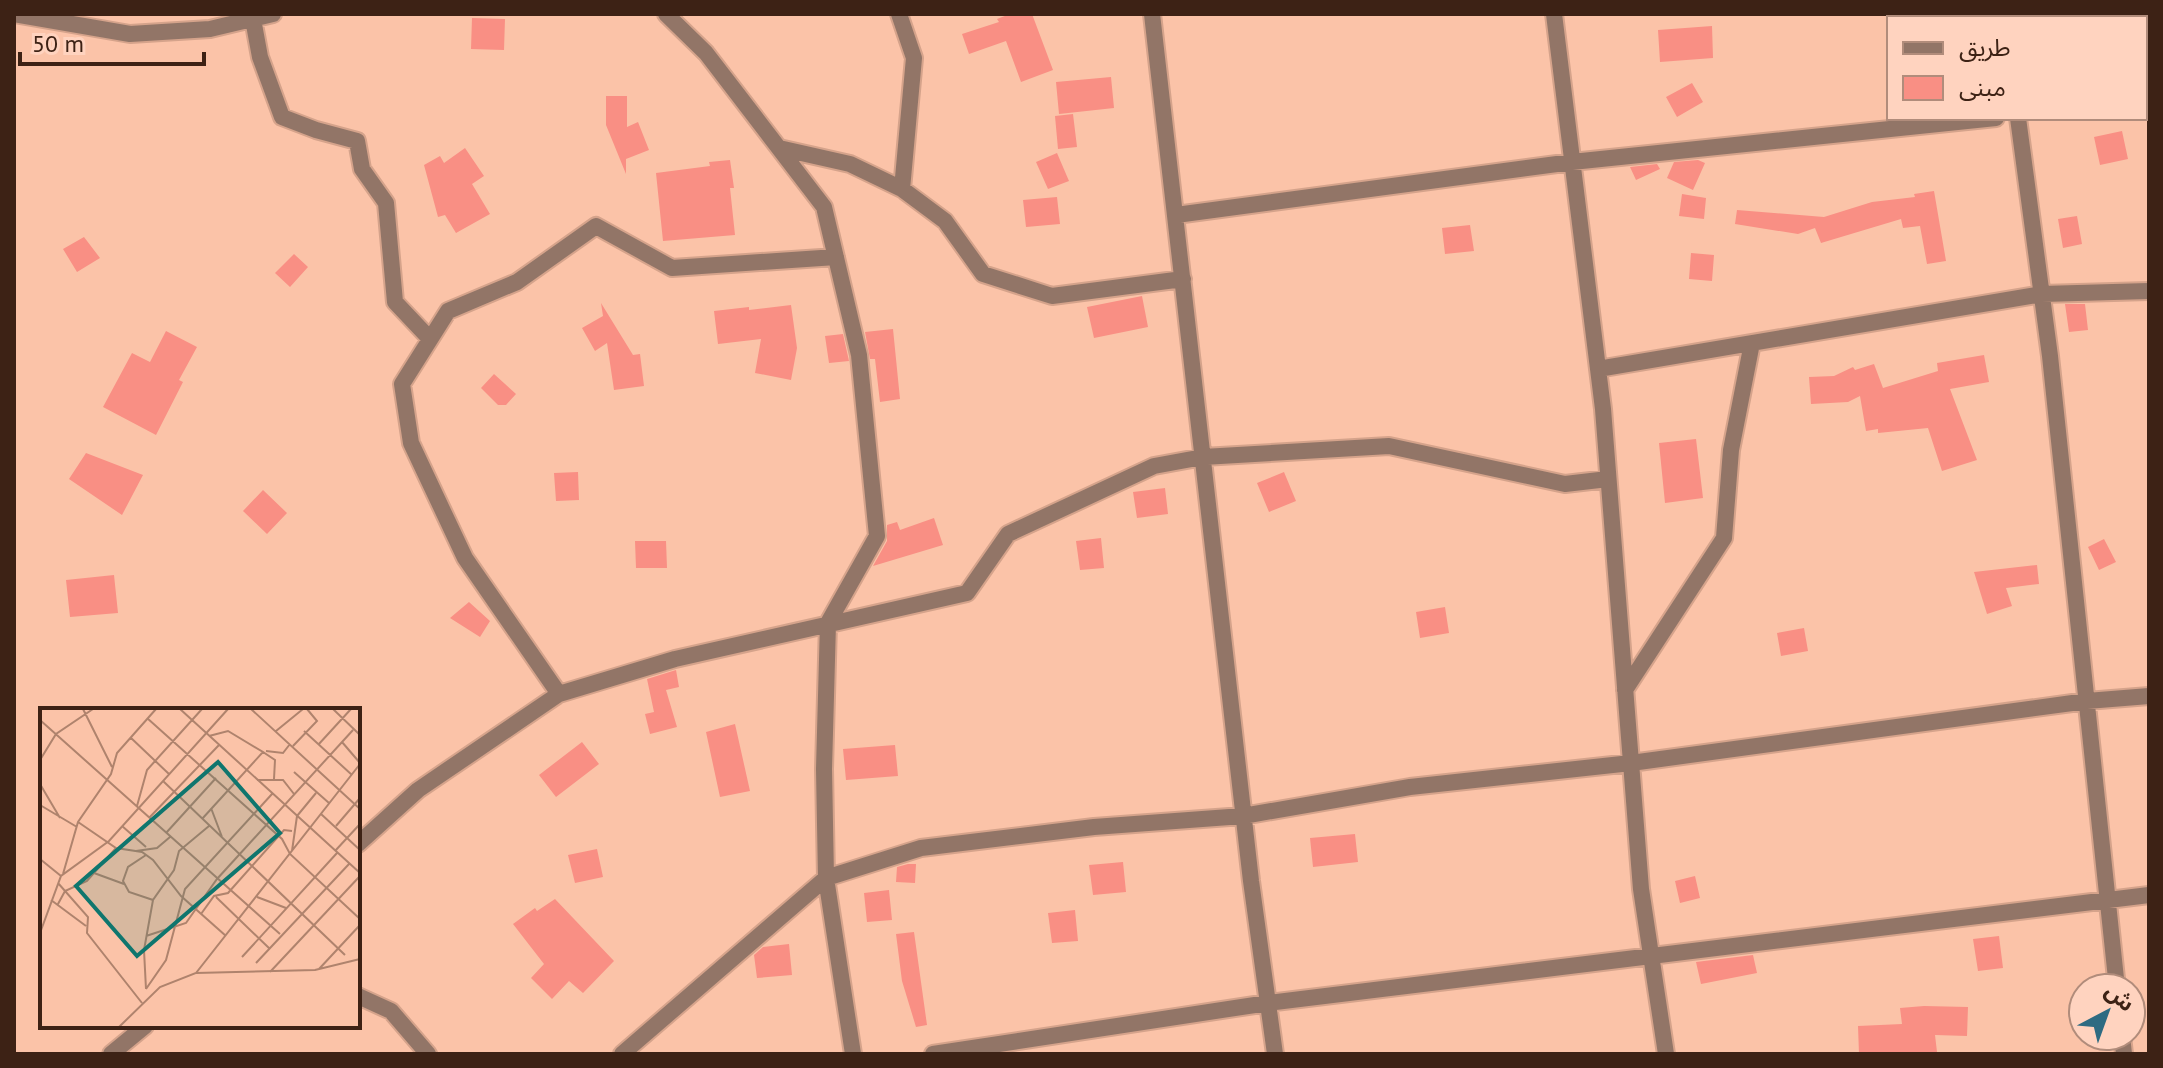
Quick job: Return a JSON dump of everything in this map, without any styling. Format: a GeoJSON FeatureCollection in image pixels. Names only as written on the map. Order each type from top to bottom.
{"type":"FeatureCollection","features":[{"type":"Feature","properties":{"kind":"street"},"geometry":{"type":"LineString","coordinates":[[14,14],[130,34],[210,29],[273,14]]}},
{"type":"Feature","properties":{"kind":"street"},"geometry":{"type":"LineString","coordinates":[[666,14],[682,20],[824,207],[859,355],[877,536],[828,623],[824,769],[826,878],[853,1054]]}},
{"type":"Feature","properties":{"kind":"street"},"geometry":{"type":"LineString","coordinates":[[899,14],[914,58],[902,189]]}},
{"type":"Feature","properties":{"kind":"street"},"geometry":{"type":"LineString","coordinates":[[1152,14],[1243,816],[1275,1054]]}},
{"type":"Feature","properties":{"kind":"street"},"geometry":{"type":"LineString","coordinates":[[1554,14],[1598,369],[1641,889],[1666,1054]]}},
{"type":"Feature","properties":{"kind":"street"},"geometry":{"type":"LineString","coordinates":[[253,19],[260,57],[282,117],[357,141],[362,169],[386,203],[395,302],[430,339]]}},
{"type":"Feature","properties":{"kind":"street"},"geometry":{"type":"LineString","coordinates":[[1176,215],[1572,162],[1977,120]]}},
{"type":"Feature","properties":{"kind":"street"},"geometry":{"type":"LineString","coordinates":[[2018,120],[2042,294],[2115,972]]}},
{"type":"Feature","properties":{"kind":"street"},"geometry":{"type":"LineString","coordinates":[[779,148],[850,164],[902,189],[945,221],[983,274],[1052,296],[1183,279]]}},
{"type":"Feature","properties":{"kind":"street"},"geometry":{"type":"LineString","coordinates":[[559,694],[465,558],[411,443],[402,384],[430,339],[448,311],[517,282],[596,226],[672,268],[836,257]]}},
{"type":"Feature","properties":{"kind":"street"},"geometry":{"type":"LineString","coordinates":[[1598,369],[2042,294],[2149,291]]}},
{"type":"Feature","properties":{"kind":"street"},"geometry":{"type":"LineString","coordinates":[[1625,690],[1724,538],[1731,450],[1752,343]]}},
{"type":"Feature","properties":{"kind":"street"},"geometry":{"type":"LineString","coordinates":[[360,842],[418,790],[559,694],[675,659],[967,593],[1008,534],[1154,466],[1203,457],[1389,446],[1565,484],[1608,479]]}},
{"type":"Feature","properties":{"kind":"street"},"geometry":{"type":"LineString","coordinates":[[622,1054],[826,878],[921,848],[1094,827],[1243,816],[1410,787],[1631,763],[2087,701],[2149,696]]}},
{"type":"Feature","properties":{"kind":"street"},"geometry":{"type":"LineString","coordinates":[[933,1054],[1268,1003],[2149,895]]}},
{"type":"Feature","properties":{"kind":"street"},"geometry":{"type":"LineString","coordinates":[[360,997],[391,1011],[428,1054]]}},
{"type":"Feature","properties":{"kind":"street"},"geometry":{"type":"LineString","coordinates":[[111,1054],[143,1028]]}},
{"type":"Feature","properties":{"kind":"building"},"geometry":{"type":"Polygon","coordinates":[[[1010,14],[1032,14],[1053,70],[1021,82],[1006,41],[969,54],[962,34],[999,22],[997,19],[1010,14]]]}},
{"type":"Feature","properties":{"kind":"building"},"geometry":{"type":"Polygon","coordinates":[[[472,18],[505,19],[504,50],[471,49],[472,18]]]}},
{"type":"Feature","properties":{"kind":"building"},"geometry":{"type":"Polygon","coordinates":[[[1712,26],[1713,58],[1660,62],[1658,30],[1712,26]]]}},
{"type":"Feature","properties":{"kind":"building"},"geometry":{"type":"Polygon","coordinates":[[[1111,77],[1114,108],[1059,114],[1056,82],[1111,77]]]}},
{"type":"Feature","properties":{"kind":"building"},"geometry":{"type":"Polygon","coordinates":[[[1692,83],[1703,102],[1677,117],[1666,97],[1692,83]]]}},
{"type":"Feature","properties":{"kind":"building"},"geometry":{"type":"Polygon","coordinates":[[[606,96],[627,96],[627,127],[638,122],[649,150],[626,159],[626,174],[606,125],[606,96]]]}},
{"type":"Feature","properties":{"kind":"building"},"geometry":{"type":"Polygon","coordinates":[[[1073,114],[1077,147],[1058,149],[1055,116],[1073,114]]]}},
{"type":"Feature","properties":{"kind":"building"},"geometry":{"type":"Polygon","coordinates":[[[2122,131],[2128,159],[2100,165],[2094,137],[2122,131]]]}},
{"type":"Feature","properties":{"kind":"building"},"geometry":{"type":"Polygon","coordinates":[[[465,148],[484,176],[472,184],[490,214],[456,233],[445,215],[438,217],[424,165],[440,156],[444,163],[465,148]]]}},
{"type":"Feature","properties":{"kind":"building"},"geometry":{"type":"Polygon","coordinates":[[[1057,153],[1069,181],[1048,189],[1036,162],[1057,153]]]}},
{"type":"Feature","properties":{"kind":"building"},"geometry":{"type":"Polygon","coordinates":[[[730,160],[735,235],[663,241],[656,173],[710,166],[709,162],[730,160]]]}},
{"type":"Feature","properties":{"kind":"building"},"geometry":{"type":"Polygon","coordinates":[[[1698,160],[1705,163],[1693,190],[1667,178],[1674,162],[1698,160]]]}},
{"type":"Feature","properties":{"kind":"building"},"geometry":{"type":"Polygon","coordinates":[[[1657,164],[1660,169],[1636,180],[1630,167],[1657,164]]]}},
{"type":"Feature","properties":{"kind":"building"},"geometry":{"type":"Polygon","coordinates":[[[1934,191],[1946,261],[1927,264],[1920,226],[1903,228],[1901,219],[1821,243],[1815,228],[1798,234],[1735,224],[1737,210],[1824,217],[1872,202],[1915,197],[1914,194],[1934,191]]]}},
{"type":"Feature","properties":{"kind":"building"},"geometry":{"type":"Polygon","coordinates":[[[1682,194],[1706,198],[1704,219],[1679,216],[1682,194]]]}},
{"type":"Feature","properties":{"kind":"building"},"geometry":{"type":"Polygon","coordinates":[[[1057,197],[1060,224],[1026,227],[1023,200],[1057,197]]]}},
{"type":"Feature","properties":{"kind":"building"},"geometry":{"type":"Polygon","coordinates":[[[2077,216],[2082,244],[2063,248],[2058,219],[2077,216]]]}},
{"type":"Feature","properties":{"kind":"building"},"geometry":{"type":"Polygon","coordinates":[[[1470,225],[1474,251],[1445,254],[1442,228],[1470,225]]]}},
{"type":"Feature","properties":{"kind":"building"},"geometry":{"type":"Polygon","coordinates":[[[84,237],[100,258],[77,272],[63,249],[84,237]]]}},
{"type":"Feature","properties":{"kind":"building"},"geometry":{"type":"Polygon","coordinates":[[[1691,253],[1714,255],[1712,281],[1689,279],[1691,253]]]}},
{"type":"Feature","properties":{"kind":"building"},"geometry":{"type":"Polygon","coordinates":[[[294,254],[308,267],[290,287],[275,273],[294,254]]]}},
{"type":"Feature","properties":{"kind":"building"},"geometry":{"type":"Polygon","coordinates":[[[1142,296],[1148,327],[1094,338],[1087,307],[1142,296]]]}},
{"type":"Feature","properties":{"kind":"building"},"geometry":{"type":"Polygon","coordinates":[[[601,303],[633,355],[640,354],[644,386],[614,390],[607,343],[595,351],[582,328],[603,316],[601,303]]]}},
{"type":"Feature","properties":{"kind":"building"},"geometry":{"type":"Polygon","coordinates":[[[2065,304],[2085,304],[2088,330],[2069,332],[2065,304]]]}},
{"type":"Feature","properties":{"kind":"building"},"geometry":{"type":"Polygon","coordinates":[[[791,305],[797,348],[791,380],[755,373],[761,339],[718,344],[714,311],[791,305]]]}},
{"type":"Feature","properties":{"kind":"building"},"geometry":{"type":"Polygon","coordinates":[[[893,329],[900,399],[880,402],[875,359],[870,359],[865,332],[893,329]]]}},
{"type":"Feature","properties":{"kind":"building"},"geometry":{"type":"Polygon","coordinates":[[[166,331],[197,347],[156,435],[103,407],[132,353],[150,362],[166,331]]]}},
{"type":"Feature","properties":{"kind":"building"},"geometry":{"type":"Polygon","coordinates":[[[843,334],[849,361],[829,363],[825,336],[843,334]]]}},
{"type":"Feature","properties":{"kind":"building"},"geometry":{"type":"Polygon","coordinates":[[[1984,355],[1989,382],[1950,389],[1977,460],[1942,471],[1928,428],[1878,433],[1878,429],[1866,431],[1860,396],[1848,402],[1811,404],[1809,377],[1834,376],[1853,367],[1855,370],[1874,364],[1883,388],[1938,371],[1937,363],[1984,355]]]}},
{"type":"Feature","properties":{"kind":"building"},"geometry":{"type":"Polygon","coordinates":[[[494,374],[516,394],[506,405],[498,405],[481,388],[494,374]]]}},
{"type":"Feature","properties":{"kind":"building"},"geometry":{"type":"Polygon","coordinates":[[[1696,439],[1703,498],[1665,503],[1659,443],[1696,439]]]}},
{"type":"Feature","properties":{"kind":"building"},"geometry":{"type":"Polygon","coordinates":[[[86,453],[143,475],[122,515],[69,479],[86,453]]]}},
{"type":"Feature","properties":{"kind":"building"},"geometry":{"type":"Polygon","coordinates":[[[578,472],[579,500],[556,501],[554,473],[578,472]]]}},
{"type":"Feature","properties":{"kind":"building"},"geometry":{"type":"Polygon","coordinates":[[[1284,472],[1296,501],[1269,512],[1257,483],[1284,472]]]}},
{"type":"Feature","properties":{"kind":"building"},"geometry":{"type":"Polygon","coordinates":[[[1165,488],[1168,514],[1137,518],[1133,492],[1165,488]]]}},
{"type":"Feature","properties":{"kind":"building"},"geometry":{"type":"Polygon","coordinates":[[[263,490],[287,513],[267,534],[243,511],[263,490]]]}},
{"type":"Feature","properties":{"kind":"building"},"geometry":{"type":"Polygon","coordinates":[[[934,518],[943,545],[873,566],[887,541],[887,525],[897,522],[900,530],[934,518]]]}},
{"type":"Feature","properties":{"kind":"building"},"geometry":{"type":"Polygon","coordinates":[[[1101,538],[1104,568],[1080,570],[1076,541],[1101,538]]]}},
{"type":"Feature","properties":{"kind":"building"},"geometry":{"type":"Polygon","coordinates":[[[2104,539],[2116,562],[2099,570],[2088,547],[2104,539]]]}},
{"type":"Feature","properties":{"kind":"building"},"geometry":{"type":"Polygon","coordinates":[[[635,541],[666,541],[667,568],[636,568],[635,541]]]}},
{"type":"Feature","properties":{"kind":"building"},"geometry":{"type":"Polygon","coordinates":[[[2037,565],[2039,584],[2006,588],[2012,606],[1987,614],[1974,572],[2037,565]]]}},
{"type":"Feature","properties":{"kind":"building"},"geometry":{"type":"Polygon","coordinates":[[[114,575],[118,613],[70,617],[66,580],[114,575]]]}},
{"type":"Feature","properties":{"kind":"building"},"geometry":{"type":"Polygon","coordinates":[[[469,602],[490,621],[480,637],[450,618],[469,602]]]}},
{"type":"Feature","properties":{"kind":"building"},"geometry":{"type":"Polygon","coordinates":[[[1445,607],[1449,633],[1420,638],[1416,612],[1445,607]]]}},
{"type":"Feature","properties":{"kind":"building"},"geometry":{"type":"Polygon","coordinates":[[[1804,628],[1808,651],[1781,656],[1777,633],[1804,628]]]}},
{"type":"Feature","properties":{"kind":"building"},"geometry":{"type":"Polygon","coordinates":[[[676,670],[679,687],[666,690],[677,727],[650,734],[645,714],[654,712],[647,679],[676,670]]]}},
{"type":"Feature","properties":{"kind":"building"},"geometry":{"type":"Polygon","coordinates":[[[735,724],[750,791],[720,797],[706,732],[735,724]]]}},
{"type":"Feature","properties":{"kind":"building"},"geometry":{"type":"Polygon","coordinates":[[[582,742],[599,764],[556,797],[539,775],[582,742]]]}},
{"type":"Feature","properties":{"kind":"building"},"geometry":{"type":"Polygon","coordinates":[[[895,745],[898,776],[846,780],[843,749],[895,745]]]}},
{"type":"Feature","properties":{"kind":"building"},"geometry":{"type":"Polygon","coordinates":[[[1355,834],[1358,862],[1313,867],[1310,838],[1355,834]]]}},
{"type":"Feature","properties":{"kind":"building"},"geometry":{"type":"Polygon","coordinates":[[[597,849],[603,877],[575,883],[568,855],[597,849]]]}},
{"type":"Feature","properties":{"kind":"building"},"geometry":{"type":"Polygon","coordinates":[[[1123,862],[1126,892],[1093,895],[1089,865],[1123,862]]]}},
{"type":"Feature","properties":{"kind":"building"},"geometry":{"type":"Polygon","coordinates":[[[916,864],[915,883],[896,882],[897,867],[916,864]]]}},
{"type":"Feature","properties":{"kind":"building"},"geometry":{"type":"Polygon","coordinates":[[[1695,876],[1700,898],[1680,903],[1675,881],[1695,876]]]}},
{"type":"Feature","properties":{"kind":"building"},"geometry":{"type":"Polygon","coordinates":[[[889,890],[892,920],[867,922],[864,893],[889,890]]]}},
{"type":"Feature","properties":{"kind":"building"},"geometry":{"type":"Polygon","coordinates":[[[555,899],[614,961],[583,993],[569,981],[552,999],[531,978],[544,964],[513,924],[535,908],[537,911],[555,899]]]}},
{"type":"Feature","properties":{"kind":"building"},"geometry":{"type":"Polygon","coordinates":[[[1075,910],[1078,941],[1052,943],[1048,913],[1075,910]]]}},
{"type":"Feature","properties":{"kind":"building"},"geometry":{"type":"Polygon","coordinates":[[[914,932],[927,1025],[916,1027],[902,981],[896,934],[914,932]]]}},
{"type":"Feature","properties":{"kind":"building"},"geometry":{"type":"Polygon","coordinates":[[[1999,936],[2003,968],[1978,971],[1973,939],[1999,936]]]}},
{"type":"Feature","properties":{"kind":"building"},"geometry":{"type":"Polygon","coordinates":[[[789,944],[792,975],[757,978],[754,955],[763,947],[789,944]]]}},
{"type":"Feature","properties":{"kind":"building"},"geometry":{"type":"Polygon","coordinates":[[[1753,955],[1757,973],[1701,984],[1696,962],[1753,955]]]}},
{"type":"Feature","properties":{"kind":"building"},"geometry":{"type":"Polygon","coordinates":[[[1968,1007],[1967,1036],[1935,1035],[1937,1052],[1859,1054],[1858,1026],[1902,1024],[1900,1008],[1968,1007]]]}}]}
